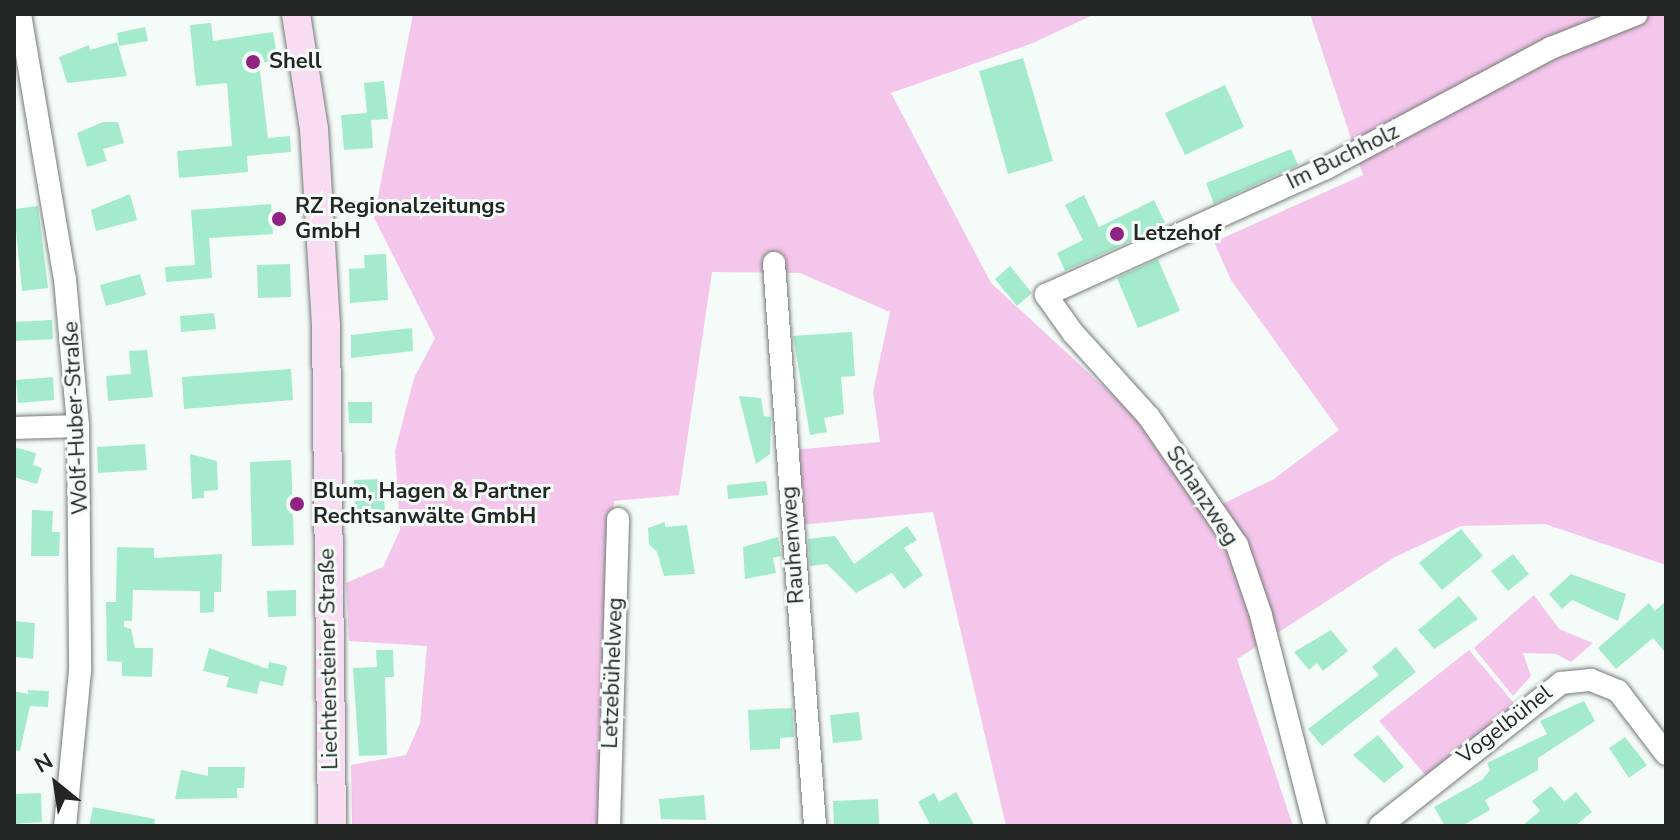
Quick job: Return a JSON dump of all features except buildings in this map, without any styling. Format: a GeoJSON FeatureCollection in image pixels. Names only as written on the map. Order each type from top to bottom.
{"type":"FeatureCollection","features":[{"type":"Feature","properties":{"kind":"main road","name":"Liechtensteiner Straße"},"geometry":{"type":"LineString","coordinates":[[296,14],[314,129],[326,326],[332,826]]}},
{"type":"Feature","properties":{"kind":"street","name":"Wolf-Huber-Straße"},"geometry":{"type":"LineString","coordinates":[[20,14],[24,90],[69,305],[78,426],[80,671],[65,826]]}},
{"type":"Feature","properties":{"kind":"street","name":"Im Buchholz"},"geometry":{"type":"LineString","coordinates":[[1046,295],[1326,168],[1551,48],[1637,14]]}},
{"type":"Feature","properties":{"kind":"street","name":"Rauhenweg"},"geometry":{"type":"LineString","coordinates":[[774,263],[815,826]]}},
{"type":"Feature","properties":{"kind":"street","name":"Schanzweg"},"geometry":{"type":"LineString","coordinates":[[1046,295],[1073,333],[1149,417],[1237,545],[1261,615],[1315,826]]}},
{"type":"Feature","properties":{"kind":"street"},"geometry":{"type":"LineString","coordinates":[[14,428],[78,426]]}},
{"type":"Feature","properties":{"kind":"street","name":"Letzebühelweg"},"geometry":{"type":"LineString","coordinates":[[609,826],[618,519]]}},
{"type":"Feature","properties":{"kind":"street","name":"Vogelbühel"},"geometry":{"type":"LineString","coordinates":[[1380,826],[1561,683],[1591,680],[1618,691],[1666,754]]}},
{"type":"Feature","properties":{"kind":"shaded area"},"geometry":{"type":"Polygon","coordinates":[[[413,14],[1095,14],[1033,43],[891,93],[991,283],[1144,424],[1216,507],[1274,479],[1339,430],[1231,280],[1214,242],[1363,175],[1310,14],[1666,14],[1666,565],[1545,524],[1461,526],[1395,557],[1237,659],[1293,826],[1006,826],[933,512],[800,525],[793,450],[880,442],[873,392],[890,312],[800,273],[712,272],[679,495],[614,501],[608,826],[352,826],[351,765],[406,755],[420,723],[427,646],[349,641],[346,583],[383,567],[400,530],[395,451],[414,378],[435,338],[374,218],[413,14]]]}},
{"type":"Feature","properties":{"kind":"shaded area"},"geometry":{"type":"Polygon","coordinates":[[[1534,595],[1559,629],[1593,643],[1571,662],[1556,654],[1523,653],[1531,676],[1513,696],[1474,648],[1534,595]]]}},
{"type":"Feature","properties":{"kind":"shaded area"},"geometry":{"type":"Polygon","coordinates":[[[1469,650],[1518,708],[1428,778],[1379,721],[1469,650]]]}},
{"type":"Feature","properties":{"kind":"place","name":"Shell"},"geometry":{"type":"Point","coordinates":[253,62]}},
{"type":"Feature","properties":{"kind":"place","name":"RZ Regionalzeitungs GmbH"},"geometry":{"type":"Point","coordinates":[279,219]}},
{"type":"Feature","properties":{"kind":"place","name":"Letzehof"},"geometry":{"type":"Point","coordinates":[1117,234]}},
{"type":"Feature","properties":{"kind":"place","name":"Blum, Hagen & Partner Rechtsanwälte GmbH"},"geometry":{"type":"Point","coordinates":[297,504]}}]}
